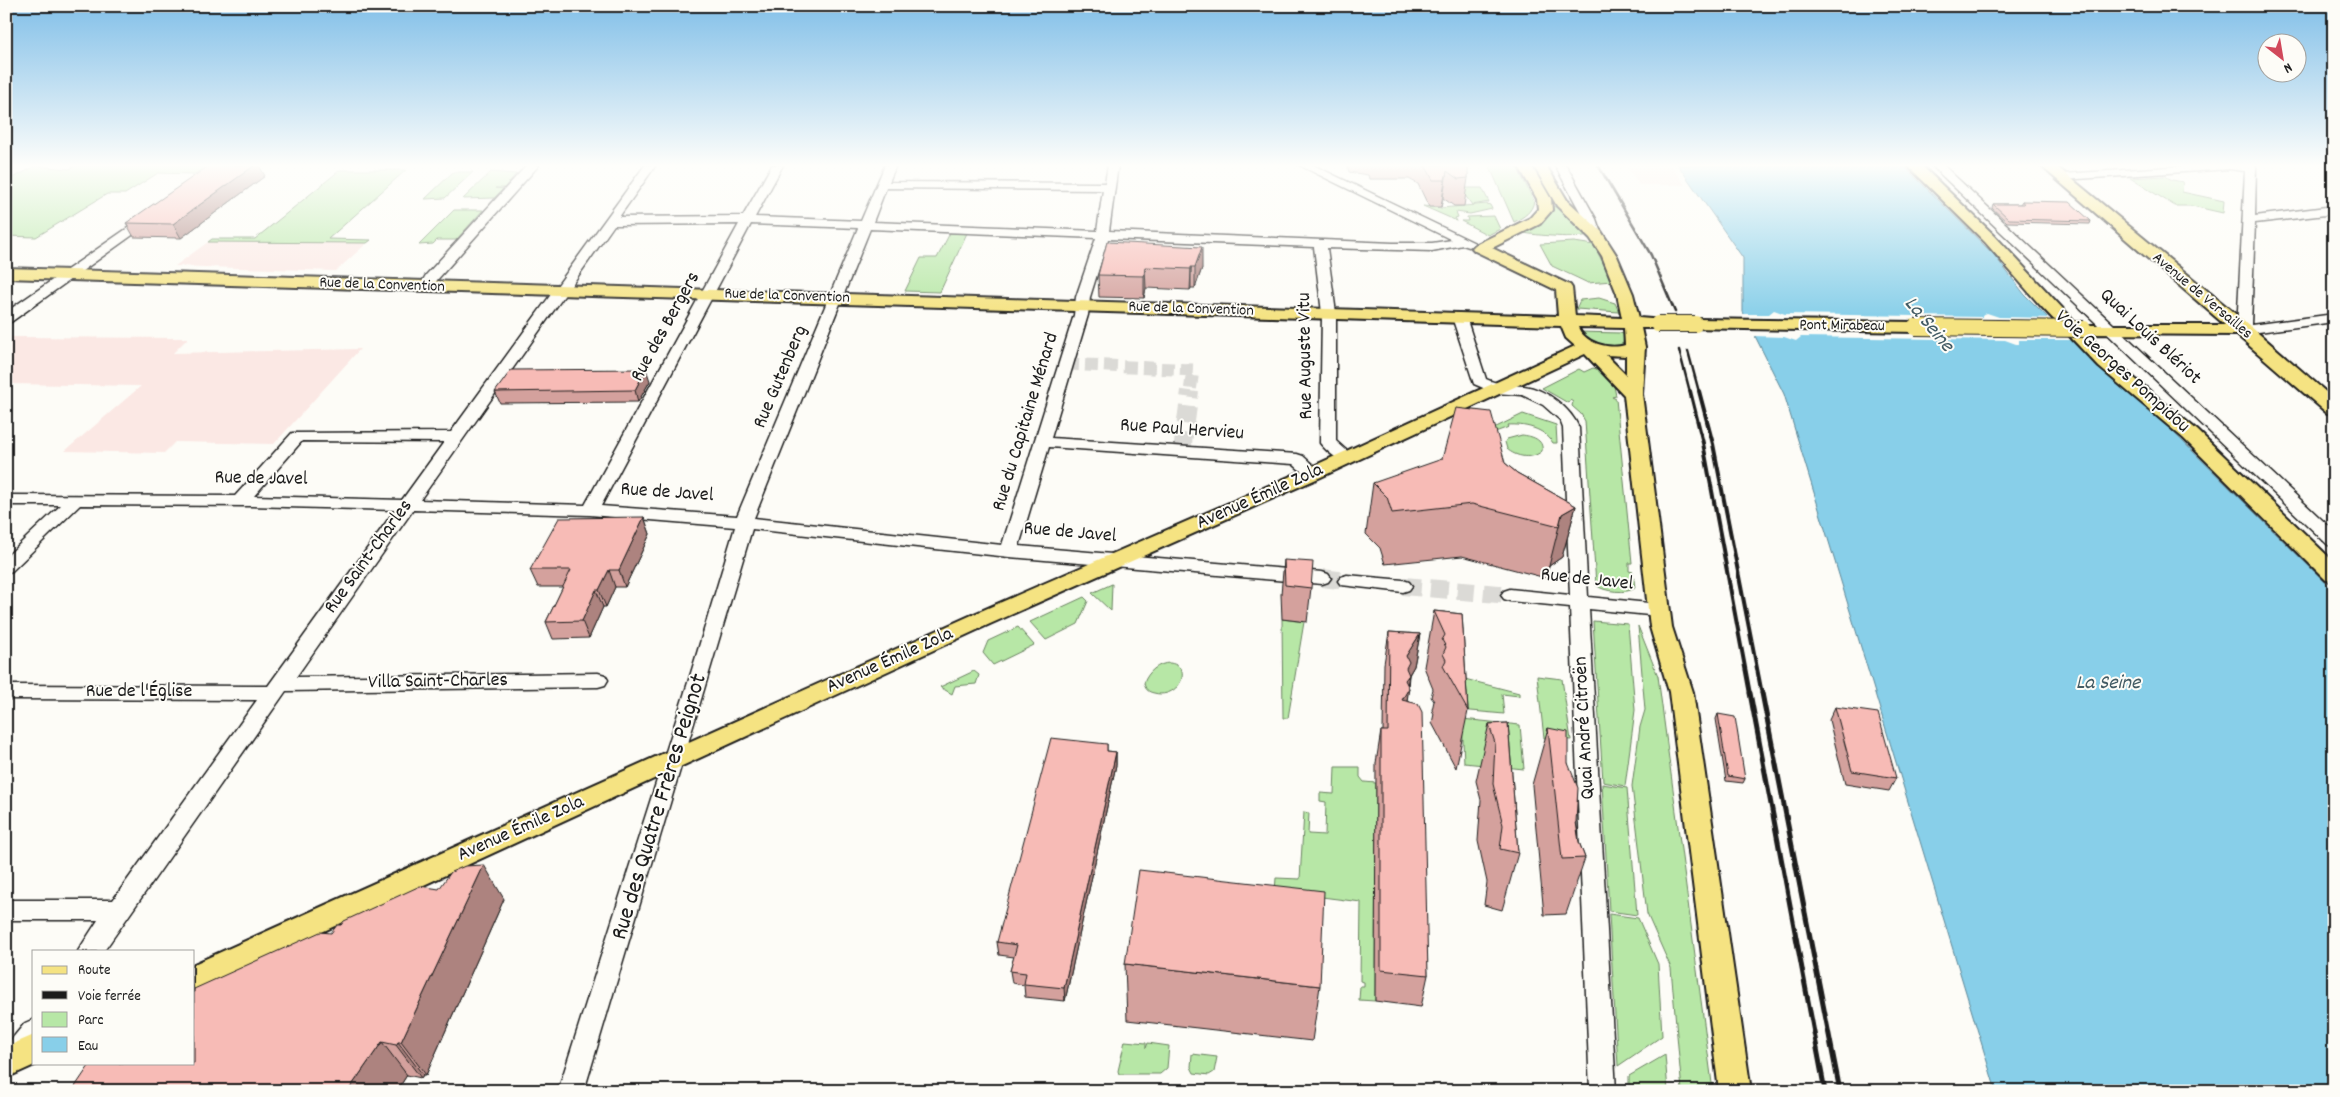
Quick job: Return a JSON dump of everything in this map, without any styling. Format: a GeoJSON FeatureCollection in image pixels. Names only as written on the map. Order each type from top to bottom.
{"type":"FeatureCollection","features":[{"type":"Feature","properties":{"kind":"main road"},"geometry":{"type":"LineString","coordinates":[[1480,248],[1535,221],[1539,216]]}},
{"type":"Feature","properties":{"kind":"main road"},"geometry":{"type":"LineString","coordinates":[[1575,216],[1595,233],[1621,281],[1632,323],[1636,347],[1633,394],[1661,628],[1681,692],[1735,1091]]}},
{"type":"Feature","properties":{"kind":"main road","name":"Voie Georges Pompidou"},"geometry":{"type":"LineString","coordinates":[[1967,216],[1990,239],[2046,302],[2106,363],[2190,434],[2334,575]]}},
{"type":"Feature","properties":{"kind":"main road","name":"Avenue de Versailles"},"geometry":{"type":"LineString","coordinates":[[2108,216],[2204,299],[2244,330],[2334,409]]}},
{"type":"Feature","properties":{"kind":"main road"},"geometry":{"type":"LineString","coordinates":[[1480,248],[1555,283],[1565,292],[1567,321],[1572,334],[1605,363],[1633,394]]}},
{"type":"Feature","properties":{"kind":"main road","name":"Rue de la Convention"},"geometry":{"type":"LineString","coordinates":[[6,273],[1632,323]]}},
{"type":"Feature","properties":{"kind":"main road","name":"Pont Mirabeau"},"geometry":{"type":"LineString","coordinates":[[1632,323],[2112,330],[2244,330]]}},
{"type":"Feature","properties":{"kind":"main road"},"geometry":{"type":"LineString","coordinates":[[1586,347],[1616,352],[1636,347]]}},
{"type":"Feature","properties":{"kind":"main road","name":"Avenue Émile Zola"},"geometry":{"type":"LineString","coordinates":[[195,978],[676,758],[1314,473],[1495,390],[1520,385],[1586,347]]}},
{"type":"Feature","properties":{"kind":"street"},"geometry":{"type":"LineString","coordinates":[[6,319],[152,216]]}},
{"type":"Feature","properties":{"kind":"street"},"geometry":{"type":"LineString","coordinates":[[426,287],[431,278],[487,216]]}},
{"type":"Feature","properties":{"kind":"street","name":"Rue Saint-Charles"},"geometry":{"type":"LineString","coordinates":[[91,950],[406,504],[613,216]]}},
{"type":"Feature","properties":{"kind":"street","name":"Rue des Bergers"},"geometry":{"type":"LineString","coordinates":[[590,510],[749,216]]}},
{"type":"Feature","properties":{"kind":"street","name":"Rue Gutenberg"},"geometry":{"type":"LineString","coordinates":[[745,523],[746,512],[869,216]]}},
{"type":"Feature","properties":{"kind":"street","name":"Rue du Capitaine Ménard"},"geometry":{"type":"LineString","coordinates":[[1009,551],[1083,306],[1083,297],[1102,235],[1105,216]]}},
{"type":"Feature","properties":{"kind":"street"},"geometry":{"type":"LineString","coordinates":[[1414,216],[1480,248]]}},
{"type":"Feature","properties":{"kind":"street"},"geometry":{"type":"LineString","coordinates":[[1588,216],[1595,233]]}},
{"type":"Feature","properties":{"kind":"street","name":"Quai Louis Blériot"},"geometry":{"type":"LineString","coordinates":[[1992,216],[2334,541]]}},
{"type":"Feature","properties":{"kind":"street"},"geometry":{"type":"LineString","coordinates":[[2248,216],[2244,330],[2334,318]]}},
{"type":"Feature","properties":{"kind":"street"},"geometry":{"type":"LineString","coordinates":[[2248,220],[2281,216]]}},
{"type":"Feature","properties":{"kind":"street"},"geometry":{"type":"LineString","coordinates":[[610,221],[747,220],[1320,245],[1432,247],[1466,241]]}},
{"type":"Feature","properties":{"kind":"street","name":"Rue Auguste Vitu"},"geometry":{"type":"LineString","coordinates":[[1320,245],[1329,313],[1328,443],[1347,458]]}},
{"type":"Feature","properties":{"kind":"street"},"geometry":{"type":"LineString","coordinates":[[1459,317],[1479,381],[1495,390]]}},
{"type":"Feature","properties":{"kind":"street","name":"Quai André Citroën"},"geometry":{"type":"LineString","coordinates":[[1520,385],[1556,407],[1570,423],[1581,602],[1580,617],[1603,1091]]}},
{"type":"Feature","properties":{"kind":"street"},"geometry":{"type":"LineString","coordinates":[[240,501],[298,436],[454,437]]}},
{"type":"Feature","properties":{"kind":"street","name":"Rue Paul Hervieu"},"geometry":{"type":"LineString","coordinates":[[1042,442],[1297,459],[1314,473]]}},
{"type":"Feature","properties":{"kind":"street"},"geometry":{"type":"LineString","coordinates":[[6,567],[77,499]]}},
{"type":"Feature","properties":{"kind":"street","name":"Rue de Javel"},"geometry":{"type":"LineString","coordinates":[[6,500],[240,501],[590,510],[745,523],[1009,551],[1322,578]]}},
{"type":"Feature","properties":{"kind":"street","name":"Rue des Quatre Frères Peignot"},"geometry":{"type":"LineString","coordinates":[[571,1091],[676,758],[745,523]]}},
{"type":"Feature","properties":{"kind":"street"},"geometry":{"type":"LineString","coordinates":[[1347,580],[1403,586]]}},
{"type":"Feature","properties":{"kind":"street","name":"Rue de Javel"},"geometry":{"type":"LineString","coordinates":[[1510,595],[1659,610]]}},
{"type":"Feature","properties":{"kind":"street","name":"Villa Saint-Charles"},"geometry":{"type":"LineString","coordinates":[[275,688],[598,680]]}},
{"type":"Feature","properties":{"kind":"street","name":"Rue de l'Église"},"geometry":{"type":"LineString","coordinates":[[6,692],[275,688]]}},
{"type":"Feature","properties":{"kind":"street"},"geometry":{"type":"LineString","coordinates":[[6,910],[118,910]]}},
{"type":"Feature","properties":{"kind":"street"},"geometry":{"type":"LineString","coordinates":[[14,1060],[32,1034]]}},
{"type":"Feature","properties":{"kind":"shaded area"},"geometry":{"type":"Polygon","coordinates":[[[208,242],[367,243],[336,271],[175,266],[208,242]]]}},
{"type":"Feature","properties":{"kind":"shaded area"},"geometry":{"type":"Polygon","coordinates":[[[6,337],[188,338],[173,353],[360,349],[274,444],[175,442],[164,453],[65,451],[141,386],[6,384],[6,337]]]}},
{"type":"Feature","properties":{"kind":"green space"},"geometry":{"type":"Polygon","coordinates":[[[6,216],[70,216],[36,237],[6,236],[6,216]]]}},
{"type":"Feature","properties":{"kind":"green space"},"geometry":{"type":"Polygon","coordinates":[[[283,216],[354,216],[328,239],[371,240],[367,243],[208,242],[212,239],[255,239],[283,216]]]}},
{"type":"Feature","properties":{"kind":"green space"},"geometry":{"type":"Polygon","coordinates":[[[448,216],[477,216],[456,240],[437,240],[433,244],[419,245],[448,216]]]}},
{"type":"Feature","properties":{"kind":"green space"},"geometry":{"type":"Polygon","coordinates":[[[1446,216],[1458,216],[1455,218],[1457,221],[1446,216]]]}},
{"type":"Feature","properties":{"kind":"green space"},"geometry":{"type":"Polygon","coordinates":[[[1494,216],[1500,229],[1488,235],[1461,221],[1468,221],[1467,217],[1494,216]]]}},
{"type":"Feature","properties":{"kind":"green space"},"geometry":{"type":"Polygon","coordinates":[[[1511,216],[1524,216],[1521,218],[1514,222],[1511,216]]]}},
{"type":"Feature","properties":{"kind":"green space"},"geometry":{"type":"Polygon","coordinates":[[[1549,216],[1570,216],[1587,235],[1566,237],[1524,233],[1540,224],[1549,216]]]}},
{"type":"Feature","properties":{"kind":"green space"},"geometry":{"type":"Polygon","coordinates":[[[950,233],[967,233],[940,292],[905,291],[921,258],[937,258],[950,233]]]}},
{"type":"Feature","properties":{"kind":"green space"},"geometry":{"type":"Polygon","coordinates":[[[1574,242],[1594,245],[1612,281],[1588,283],[1552,266],[1540,244],[1574,242]]]}},
{"type":"Feature","properties":{"kind":"green space"},"geometry":{"type":"Polygon","coordinates":[[[1599,298],[1615,303],[1619,312],[1576,309],[1580,300],[1599,298]]]}},
{"type":"Feature","properties":{"kind":"green space"},"geometry":{"type":"Polygon","coordinates":[[[1579,332],[1624,334],[1623,344],[1611,348],[1600,346],[1579,332]]]}},
{"type":"Feature","properties":{"kind":"green space"},"geometry":{"type":"Polygon","coordinates":[[[1593,368],[1604,371],[1614,386],[1616,396],[1612,397],[1616,399],[1632,563],[1629,563],[1629,571],[1633,572],[1635,588],[1621,592],[1610,591],[1596,585],[1585,421],[1581,414],[1572,406],[1573,402],[1570,400],[1568,403],[1542,388],[1579,369],[1584,372],[1593,368]]]}},
{"type":"Feature","properties":{"kind":"green space"},"geometry":{"type":"Polygon","coordinates":[[[1523,414],[1556,425],[1557,443],[1553,443],[1539,430],[1527,426],[1508,425],[1509,427],[1495,432],[1488,431],[1523,414]]]}},
{"type":"Feature","properties":{"kind":"green space"},"geometry":{"type":"Polygon","coordinates":[[[1522,435],[1533,437],[1539,441],[1542,451],[1534,456],[1524,456],[1515,454],[1507,449],[1505,442],[1507,439],[1522,435]]]}},
{"type":"Feature","properties":{"kind":"green space"},"geometry":{"type":"Polygon","coordinates":[[[1112,584],[1111,611],[1092,593],[1112,584]]]}},
{"type":"Feature","properties":{"kind":"green space"},"geometry":{"type":"Polygon","coordinates":[[[1084,597],[1088,601],[1078,624],[1046,640],[1030,622],[1084,597]]]}},
{"type":"Feature","properties":{"kind":"green space"},"geometry":{"type":"Polygon","coordinates":[[[1282,619],[1304,622],[1288,718],[1283,718],[1282,619]]]}},
{"type":"Feature","properties":{"kind":"green space"},"geometry":{"type":"Polygon","coordinates":[[[1593,621],[1628,624],[1635,710],[1625,786],[1603,782],[1593,621]]]}},
{"type":"Feature","properties":{"kind":"green space"},"geometry":{"type":"Polygon","coordinates":[[[1638,626],[1658,676],[1713,1091],[1682,1091],[1671,968],[1647,914],[1632,786],[1640,727],[1645,710],[1638,626]]]}},
{"type":"Feature","properties":{"kind":"green space"},"geometry":{"type":"Polygon","coordinates":[[[1018,627],[1034,645],[993,665],[983,653],[988,641],[1018,627]]]}},
{"type":"Feature","properties":{"kind":"green space"},"geometry":{"type":"Polygon","coordinates":[[[1170,663],[1181,670],[1182,676],[1176,688],[1163,694],[1148,691],[1144,683],[1148,675],[1158,666],[1170,663]]]}},
{"type":"Feature","properties":{"kind":"green space"},"geometry":{"type":"Polygon","coordinates":[[[974,671],[979,675],[976,684],[955,686],[952,694],[940,687],[974,671]]]}},
{"type":"Feature","properties":{"kind":"green space"},"geometry":{"type":"Polygon","coordinates":[[[1537,676],[1562,679],[1571,740],[1544,738],[1537,676]]]}},
{"type":"Feature","properties":{"kind":"green space"},"geometry":{"type":"Polygon","coordinates":[[[1457,677],[1519,693],[1519,696],[1502,694],[1504,714],[1460,710],[1457,677]]]}},
{"type":"Feature","properties":{"kind":"green space"},"geometry":{"type":"Polygon","coordinates":[[[1462,719],[1520,725],[1524,769],[1464,763],[1462,719]]]}},
{"type":"Feature","properties":{"kind":"green space"},"geometry":{"type":"Polygon","coordinates":[[[1335,767],[1360,767],[1360,777],[1364,782],[1376,783],[1375,1001],[1359,1000],[1360,986],[1364,986],[1364,982],[1360,981],[1361,902],[1275,891],[1276,878],[1300,879],[1304,812],[1309,813],[1308,834],[1325,835],[1326,802],[1320,801],[1320,793],[1334,794],[1335,767]]]}},
{"type":"Feature","properties":{"kind":"green space"},"geometry":{"type":"Polygon","coordinates":[[[1602,784],[1627,788],[1637,915],[1609,911],[1602,784]]]}},
{"type":"Feature","properties":{"kind":"green space"},"geometry":{"type":"Polygon","coordinates":[[[1609,914],[1638,918],[1658,964],[1662,1036],[1618,1066],[1609,914]]]}},
{"type":"Feature","properties":{"kind":"green space"},"geometry":{"type":"Polygon","coordinates":[[[1125,1041],[1146,1043],[1146,1048],[1148,1043],[1169,1046],[1167,1068],[1160,1074],[1119,1074],[1118,1071],[1125,1041]]]}},
{"type":"Feature","properties":{"kind":"green space"},"geometry":{"type":"Polygon","coordinates":[[[1192,1054],[1217,1057],[1214,1072],[1209,1075],[1194,1073],[1191,1067],[1192,1054]]]}},
{"type":"Feature","properties":{"kind":"green space"},"geometry":{"type":"Polygon","coordinates":[[[1665,1055],[1668,1091],[1629,1091],[1629,1076],[1665,1055]]]}},
{"type":"Feature","properties":{"kind":"water","name":"La Seine"},"geometry":{"type":"Polygon","coordinates":[[[1714,216],[1955,216],[1994,255],[2025,295],[2084,353],[2154,413],[2334,591],[2334,1091],[1996,1091],[1784,394],[1743,312],[1743,258],[1714,216]]]}},
{"type":"Feature","properties":{"kind":"pier"},"geometry":{"type":"Polygon","coordinates":[[[1774,310],[1785,314],[1982,317],[1982,315],[1987,313],[1999,317],[2053,318],[2075,340],[2019,340],[2019,344],[2016,344],[2005,340],[1801,337],[1796,341],[1784,337],[1753,336],[1741,314],[1769,314],[1774,310]]]}},
{"type":"Feature","properties":{"kind":"building"},"geometry":{"type":"Polygon","coordinates":[[[136,216],[184,216],[173,224],[126,223],[136,216]]]}},
{"type":"Feature","properties":{"kind":"building"},"geometry":{"type":"Polygon","coordinates":[[[2006,216],[2086,216],[2091,221],[2009,219],[2006,216]]]}},
{"type":"Feature","properties":{"kind":"building"},"geometry":{"type":"Polygon","coordinates":[[[1107,242],[1202,247],[1195,267],[1191,267],[1191,269],[1145,267],[1144,276],[1098,275],[1107,242]]]}},
{"type":"Feature","properties":{"kind":"building"},"geometry":{"type":"Polygon","coordinates":[[[646,369],[635,390],[495,392],[511,370],[646,369]]]}},
{"type":"Feature","properties":{"kind":"building"},"geometry":{"type":"Polygon","coordinates":[[[1456,408],[1491,412],[1505,463],[1517,473],[1576,506],[1562,514],[1559,526],[1472,504],[1392,513],[1387,497],[1373,483],[1442,459],[1456,408]]]}},
{"type":"Feature","properties":{"kind":"building"},"geometry":{"type":"Polygon","coordinates":[[[644,517],[619,570],[609,570],[599,590],[596,590],[582,621],[546,622],[571,570],[530,570],[559,518],[644,517]]]}},
{"type":"Feature","properties":{"kind":"building"},"geometry":{"type":"Polygon","coordinates":[[[1284,560],[1313,562],[1311,588],[1285,585],[1284,560]]]}},
{"type":"Feature","properties":{"kind":"building"},"geometry":{"type":"Polygon","coordinates":[[[1434,611],[1462,614],[1468,711],[1443,666],[1446,660],[1443,654],[1446,647],[1442,640],[1445,635],[1434,611]]]}},
{"type":"Feature","properties":{"kind":"building"},"geometry":{"type":"Polygon","coordinates":[[[1389,632],[1420,634],[1406,656],[1409,662],[1406,668],[1409,675],[1405,680],[1409,688],[1402,700],[1418,704],[1422,712],[1428,975],[1381,970],[1381,731],[1388,731],[1389,632]]]}},
{"type":"Feature","properties":{"kind":"building"},"geometry":{"type":"Polygon","coordinates":[[[1835,707],[1878,713],[1896,778],[1852,771],[1835,707]]]}},
{"type":"Feature","properties":{"kind":"building"},"geometry":{"type":"Polygon","coordinates":[[[1718,714],[1735,717],[1745,779],[1728,776],[1718,714]]]}},
{"type":"Feature","properties":{"kind":"building"},"geometry":{"type":"Polygon","coordinates":[[[1508,723],[1518,853],[1500,849],[1503,825],[1493,784],[1495,743],[1489,724],[1508,723]]]}},
{"type":"Feature","properties":{"kind":"building"},"geometry":{"type":"Polygon","coordinates":[[[1548,728],[1568,732],[1568,763],[1578,788],[1576,822],[1579,842],[1585,858],[1562,859],[1548,728]]]}},
{"type":"Feature","properties":{"kind":"building"},"geometry":{"type":"Polygon","coordinates":[[[1051,738],[1107,744],[1107,751],[1116,752],[1064,988],[1024,984],[1026,973],[1010,971],[1017,945],[997,942],[1051,738]]]}},
{"type":"Feature","properties":{"kind":"building"},"geometry":{"type":"Polygon","coordinates":[[[484,865],[401,1042],[398,1042],[396,1045],[382,1042],[348,1091],[72,1091],[90,1064],[195,1064],[195,989],[320,932],[331,933],[337,925],[341,925],[344,921],[420,886],[439,889],[451,872],[465,866],[484,865]]]}},
{"type":"Feature","properties":{"kind":"building"},"geometry":{"type":"Polygon","coordinates":[[[1139,870],[1324,891],[1320,986],[1125,964],[1139,870]]]}},
{"type":"Feature","properties":{"kind":"tunnel"},"geometry":{"type":"LineString","coordinates":[[1066,364],[1193,370],[1190,392]]}},
{"type":"Feature","properties":{"kind":"tunnel"},"geometry":{"type":"LineString","coordinates":[[1182,451],[1190,391]]}},
{"type":"Feature","properties":{"kind":"tunnel"},"geometry":{"type":"LineString","coordinates":[[1322,578],[1347,581]]}},
{"type":"Feature","properties":{"kind":"tunnel"},"geometry":{"type":"LineString","coordinates":[[1403,586],[1510,595]]}},
{"type":"Feature","properties":{"kind":"railway"},"geometry":{"type":"LineString","coordinates":[[1628,216],[1651,255],[1675,312]]}},
{"type":"Feature","properties":{"kind":"railway"},"geometry":{"type":"LineString","coordinates":[[1679,350],[1690,392]]}},
{"type":"Feature","properties":{"kind":"railway"},"geometry":{"type":"LineString","coordinates":[[1688,351],[1699,392]]}},
{"type":"Feature","properties":{"kind":"railway"},"geometry":{"type":"LineString","coordinates":[[1690,391],[1703,443],[1750,694]]}},
{"type":"Feature","properties":{"kind":"railway"},"geometry":{"type":"LineString","coordinates":[[1699,391],[1713,444],[1762,694]]}},
{"type":"Feature","properties":{"kind":"railway"},"geometry":{"type":"LineString","coordinates":[[1750,693],[1825,1091]]}},
{"type":"Feature","properties":{"kind":"railway"},"geometry":{"type":"LineString","coordinates":[[1762,693],[1840,1091]]}}]}
